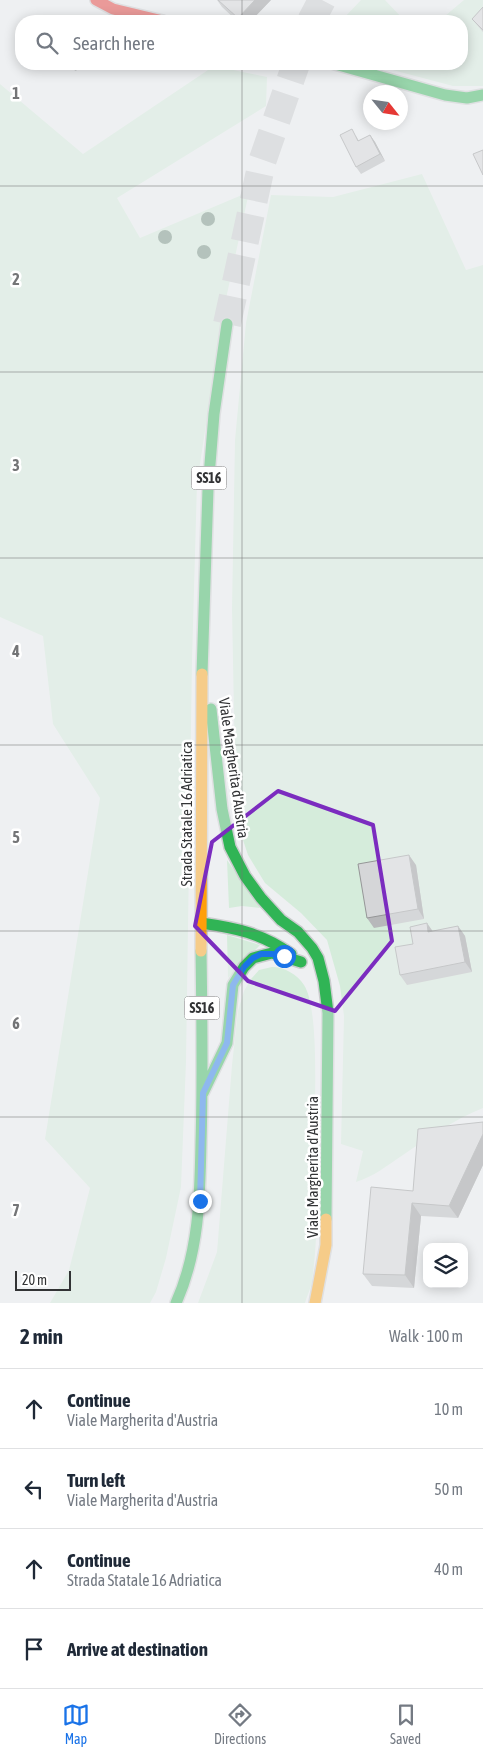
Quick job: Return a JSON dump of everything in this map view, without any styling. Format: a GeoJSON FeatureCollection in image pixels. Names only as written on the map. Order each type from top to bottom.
{"type":"FeatureCollection","features":[{"type":"Feature","properties":{"kind":"main road"},"geometry":{"type":"LineString","coordinates":[[96,0],[113,9],[138,15]]}},
{"type":"Feature","properties":{"kind":"main road"},"geometry":{"type":"LineString","coordinates":[[356,70],[445,95],[467,98],[483,95]]}},
{"type":"Feature","properties":{"kind":"main road","name":"Strada Statale 16 Adriatica"},"geometry":{"type":"LineString","coordinates":[[176,1303],[190,1267],[200,1201],[203,1093],[201,924],[203,633],[213,425],[227,324]]}},
{"type":"Feature","properties":{"kind":"main road","name":"Viale Margherita d'Austria"},"geometry":{"type":"LineString","coordinates":[[203,633],[222,809],[230,847],[245,876],[261,898],[281,920],[298,932],[318,958],[323,974],[326,1001],[326,1245],[314,1303]]}},
{"type":"Feature","properties":{"kind":"main road","name":"Viale Margherita d'Austria"},"geometry":{"type":"LineString","coordinates":[[261,915],[281,920]]}},
{"type":"Feature","properties":{"kind":"main road"},"geometry":{"type":"LineString","coordinates":[[201,924],[226,917]]}},
{"type":"Feature","properties":{"kind":"main road","name":"Viale Margherita d'Austria"},"geometry":{"type":"LineString","coordinates":[[201,924],[258,934],[279,945],[311,971],[326,1001]]}},
{"type":"Feature","properties":{"kind":"main road"},"geometry":{"type":"LineString","coordinates":[[203,1093],[227,1043],[233,985],[244,967],[253,958],[261,954],[272,954],[301,962]]}},
{"type":"Feature","properties":{"kind":"highlighted area"},"geometry":{"type":"Polygon","coordinates":[[[278,791],[373,825],[392,941],[335,1011],[248,981],[195,926],[212,842],[278,791]]]}},
{"type":"Feature","properties":{"kind":"green space"},"geometry":{"type":"Polygon","coordinates":[[[361,0],[385,0],[399,15],[347,15],[361,0]]]}},
{"type":"Feature","properties":{"kind":"green space"},"geometry":{"type":"Polygon","coordinates":[[[464,0],[483,0],[483,86],[453,86],[393,70],[468,70],[468,15],[446,15],[464,0]]]}},
{"type":"Feature","properties":{"kind":"green space"},"geometry":{"type":"Polygon","coordinates":[[[208,70],[233,70],[267,77],[266,106],[117,198],[140,238],[249,192],[224,308],[197,483],[192,661],[186,1062],[181,1187],[166,1258],[156,1292],[150,1303],[50,1303],[69,1270],[90,1188],[45,1139],[100,798],[53,724],[43,636],[0,617],[0,84],[83,154],[208,70]]]}},
{"type":"Feature","properties":{"kind":"green space"},"geometry":{"type":"Polygon","coordinates":[[[422,174],[466,270],[483,265],[483,1108],[452,1123],[380,1170],[356,1182],[363,1151],[341,1144],[344,1016],[340,986],[327,940],[301,913],[265,883],[248,855],[236,819],[232,609],[235,440],[246,323],[271,195],[333,197],[422,174]]]}},
{"type":"Feature","properties":{"kind":"green space"},"geometry":{"type":"Polygon","coordinates":[[[227,860],[260,908],[242,906],[229,908],[227,860]]]}},
{"type":"Feature","properties":{"kind":"green space"},"geometry":{"type":"Polygon","coordinates":[[[227,935],[260,945],[228,978],[227,935]]]}},
{"type":"Feature","properties":{"kind":"green space"},"geometry":{"type":"Polygon","coordinates":[[[272,967],[290,972],[301,981],[308,995],[312,1010],[315,1046],[317,1197],[316,1239],[311,1284],[305,1303],[198,1303],[217,1252],[238,1011],[244,991],[251,979],[259,970],[272,967]]]}},
{"type":"Feature","properties":{"kind":"building"},"geometry":{"type":"Polygon","coordinates":[[[218,0],[255,0],[241,15],[235,15],[218,0]]]}},
{"type":"Feature","properties":{"kind":"building"},"geometry":{"type":"Polygon","coordinates":[[[483,7],[483,30],[472,19],[483,7]]]}},
{"type":"Feature","properties":{"kind":"building"},"geometry":{"type":"Polygon","coordinates":[[[352,129],[358,141],[370,135],[380,154],[356,167],[340,135],[352,129]]]}},
{"type":"Feature","properties":{"kind":"building"},"geometry":{"type":"Polygon","coordinates":[[[483,150],[483,175],[473,154],[483,150]]]}},
{"type":"Feature","properties":{"kind":"building"},"geometry":{"type":"Polygon","coordinates":[[[409,855],[418,909],[367,918],[358,864],[409,855]]]}},
{"type":"Feature","properties":{"kind":"building"},"geometry":{"type":"Polygon","coordinates":[[[427,923],[428,932],[458,926],[465,962],[400,975],[395,947],[413,944],[410,927],[427,923]]]}},
{"type":"Feature","properties":{"kind":"building"},"geometry":{"type":"Polygon","coordinates":[[[483,1122],[483,1134],[449,1206],[412,1203],[405,1275],[363,1274],[371,1187],[413,1191],[418,1129],[483,1122]]]}},
{"type":"Feature","properties":{"kind":"tunnel"},"geometry":{"type":"LineString","coordinates":[[314,15],[322,0]]}},
{"type":"Feature","properties":{"kind":"tunnel"},"geometry":{"type":"LineString","coordinates":[[227,324],[262,162],[294,70]]}},
{"type":"Feature","properties":{"kind":"traffic: fast"},"geometry":{"type":"LineString","coordinates":[[356,70],[445,95],[467,98],[483,95]]}},
{"type":"Feature","properties":{"kind":"traffic: fast"},"geometry":{"type":"LineString","coordinates":[[202,674],[208,489],[214,414],[227,324]]}},
{"type":"Feature","properties":{"kind":"traffic: fast"},"geometry":{"type":"LineString","coordinates":[[211,709],[222,809],[230,847],[245,876],[261,898],[281,920],[298,932],[312,948],[318,958],[324,981],[328,1013],[326,1219]]}},
{"type":"Feature","properties":{"kind":"traffic: fast"},"geometry":{"type":"LineString","coordinates":[[201,923],[248,932],[269,941],[291,954]]}},
{"type":"Feature","properties":{"kind":"traffic: fast"},"geometry":{"type":"LineString","coordinates":[[176,1303],[184,1284],[194,1244],[199,1204],[202,1094],[201,951]]}},
{"type":"Feature","properties":{"kind":"traffic: fast"},"geometry":{"type":"LineString","coordinates":[[203,1093],[227,1043],[233,985],[244,967],[253,958],[272,953],[301,962]]}},
{"type":"Feature","properties":{"kind":"traffic: slow"},"geometry":{"type":"LineString","coordinates":[[201,951],[202,674]]}},
{"type":"Feature","properties":{"kind":"traffic: slow"},"geometry":{"type":"LineString","coordinates":[[315,1303],[326,1245],[326,1219]]}},
{"type":"Feature","properties":{"kind":"traffic: jam"},"geometry":{"type":"LineString","coordinates":[[96,0],[113,9],[138,15]]}},
{"type":"Feature","properties":{"kind":"route"},"geometry":{"type":"LineString","coordinates":[[200,1201],[203,1093],[227,1043],[233,985],[244,967],[253,958],[261,954],[284,956]]}}]}
